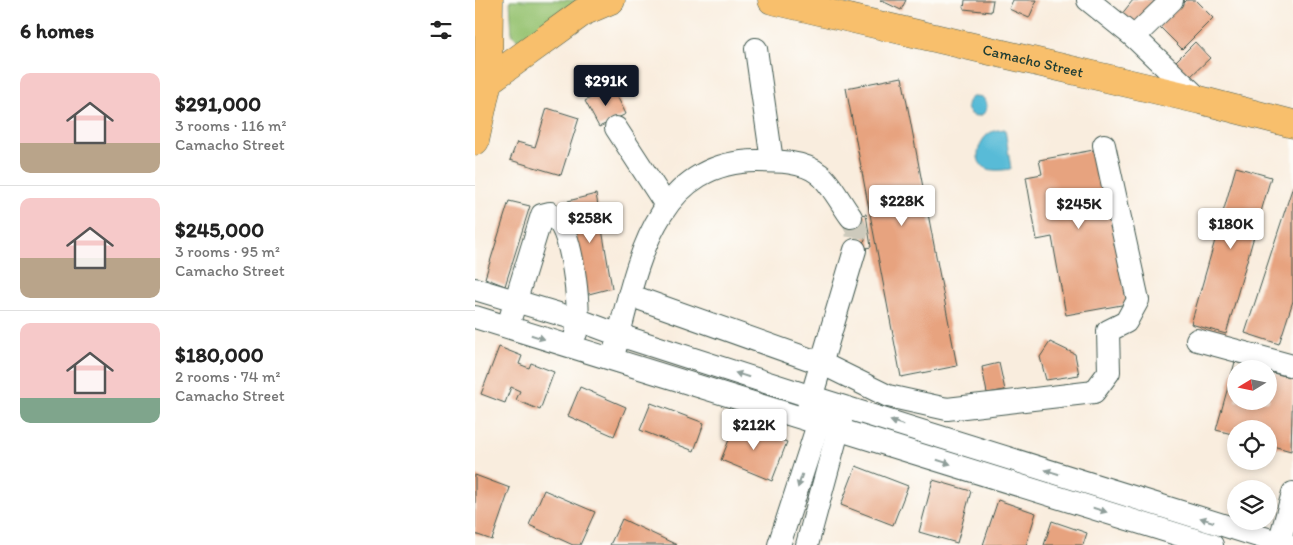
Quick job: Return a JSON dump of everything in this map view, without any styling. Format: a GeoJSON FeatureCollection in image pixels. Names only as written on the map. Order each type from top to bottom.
{"type":"FeatureCollection","features":[{"type":"Feature","properties":{"kind":"main road"},"geometry":{"type":"LineString","coordinates":[[475,137],[488,81],[489,0]]}},
{"type":"Feature","properties":{"kind":"main road"},"geometry":{"type":"LineString","coordinates":[[488,81],[583,12],[611,0]]}},
{"type":"Feature","properties":{"kind":"main road","name":"Camacho Street"},"geometry":{"type":"LineString","coordinates":[[772,0],[1200,100],[1293,124]]}},
{"type":"Feature","properties":{"kind":"street"},"geometry":{"type":"LineString","coordinates":[[1088,0],[1134,37],[1200,100]]}},
{"type":"Feature","properties":{"kind":"street"},"geometry":{"type":"LineString","coordinates":[[1134,37],[1172,0]]}},
{"type":"Feature","properties":{"kind":"street"},"geometry":{"type":"LineString","coordinates":[[756,50],[772,161]]}},
{"type":"Feature","properties":{"kind":"street"},"geometry":{"type":"LineString","coordinates":[[617,128],[665,205]]}},
{"type":"Feature","properties":{"kind":"street"},"geometry":{"type":"LineString","coordinates":[[629,295],[823,364],[888,396],[947,409],[1094,392],[1109,372],[1108,331],[1126,322],[1138,300],[1104,145]]}},
{"type":"Feature","properties":{"kind":"street"},"geometry":{"type":"LineString","coordinates":[[612,359],[637,265],[665,205],[689,182],[715,168],[742,161],[772,161],[798,164],[819,174],[851,217]]}},
{"type":"Feature","properties":{"kind":"street"},"geometry":{"type":"LineString","coordinates":[[508,327],[542,215],[550,214],[560,224],[566,237],[575,282],[579,320],[573,347]]}},
{"type":"Feature","properties":{"kind":"street"},"geometry":{"type":"LineString","coordinates":[[779,545],[827,402],[823,364],[855,250]]}},
{"type":"Feature","properties":{"kind":"street"},"geometry":{"type":"LineString","coordinates":[[1212,545],[508,327],[477,323],[481,291],[579,320],[619,335],[827,402],[1283,544],[1293,493]]}},
{"type":"Feature","properties":{"kind":"street"},"geometry":{"type":"LineString","coordinates":[[1197,340],[1293,366]]}},
{"type":"Feature","properties":{"kind":"street"},"geometry":{"type":"LineString","coordinates":[[807,545],[820,424],[827,402]]}},
{"type":"Feature","properties":{"kind":"green space"},"geometry":{"type":"Polygon","coordinates":[[[510,0],[588,0],[520,41],[512,35],[510,0]]]}},
{"type":"Feature","properties":{"kind":"water"},"geometry":{"type":"Polygon","coordinates":[[[977,96],[984,99],[987,106],[984,113],[977,116],[970,113],[967,106],[970,99],[977,96]]]}},
{"type":"Feature","properties":{"kind":"water"},"geometry":{"type":"Polygon","coordinates":[[[1005,129],[1011,169],[987,169],[981,164],[978,156],[981,143],[991,133],[1005,129]]]}},
{"type":"Feature","properties":{"kind":"building"},"geometry":{"type":"Polygon","coordinates":[[[880,0],[906,0],[901,10],[880,0]]]}},
{"type":"Feature","properties":{"kind":"building"},"geometry":{"type":"Polygon","coordinates":[[[965,0],[993,0],[991,12],[964,9],[965,0]]]}},
{"type":"Feature","properties":{"kind":"building"},"geometry":{"type":"Polygon","coordinates":[[[1013,0],[1037,0],[1029,18],[1009,9],[1013,0]]]}},
{"type":"Feature","properties":{"kind":"building"},"geometry":{"type":"Polygon","coordinates":[[[1133,0],[1157,0],[1136,27],[1121,15],[1133,0]]]}},
{"type":"Feature","properties":{"kind":"building"},"geometry":{"type":"Polygon","coordinates":[[[1186,0],[1195,0],[1213,18],[1182,49],[1159,26],[1186,0]]]}},
{"type":"Feature","properties":{"kind":"building"},"geometry":{"type":"Polygon","coordinates":[[[1195,42],[1210,58],[1190,77],[1175,62],[1195,42]]]}},
{"type":"Feature","properties":{"kind":"building"},"geometry":{"type":"Polygon","coordinates":[[[902,77],[957,366],[901,377],[846,88],[902,77]]]}},
{"type":"Feature","properties":{"kind":"building"},"geometry":{"type":"Polygon","coordinates":[[[612,86],[626,114],[599,127],[585,101],[612,86]]]}},
{"type":"Feature","properties":{"kind":"building"},"geometry":{"type":"Polygon","coordinates":[[[547,108],[579,118],[561,175],[510,160],[517,142],[535,147],[547,108]]]}},
{"type":"Feature","properties":{"kind":"building"},"geometry":{"type":"Polygon","coordinates":[[[1099,149],[1127,304],[1066,315],[1052,237],[1037,240],[1026,177],[1042,174],[1039,160],[1099,149]]]}},
{"type":"Feature","properties":{"kind":"building"},"geometry":{"type":"Polygon","coordinates":[[[1236,167],[1271,177],[1226,334],[1191,324],[1236,167]]]}},
{"type":"Feature","properties":{"kind":"building"},"geometry":{"type":"Polygon","coordinates":[[[1293,186],[1293,301],[1279,344],[1245,333],[1293,186]]]}},
{"type":"Feature","properties":{"kind":"building"},"geometry":{"type":"Polygon","coordinates":[[[596,194],[612,288],[585,295],[568,201],[596,194]]]}},
{"type":"Feature","properties":{"kind":"building"},"geometry":{"type":"Polygon","coordinates":[[[509,201],[530,206],[505,286],[485,278],[509,201]]]}},
{"type":"Feature","properties":{"kind":"building"},"geometry":{"type":"Polygon","coordinates":[[[866,214],[871,247],[855,250],[865,240],[860,220],[851,217],[866,214]]]}},
{"type":"Feature","properties":{"kind":"building"},"geometry":{"type":"Polygon","coordinates":[[[1050,342],[1075,354],[1079,375],[1046,380],[1040,357],[1050,342]]]}},
{"type":"Feature","properties":{"kind":"building"},"geometry":{"type":"Polygon","coordinates":[[[499,347],[522,356],[519,364],[529,368],[531,363],[554,372],[540,410],[516,400],[520,391],[511,387],[505,403],[481,394],[499,347]]]}},
{"type":"Feature","properties":{"kind":"building"},"geometry":{"type":"Polygon","coordinates":[[[999,363],[1005,390],[987,393],[982,367],[999,363]]]}},
{"type":"Feature","properties":{"kind":"building"},"geometry":{"type":"Polygon","coordinates":[[[1277,374],[1293,378],[1291,451],[1277,447],[1277,420],[1227,420],[1227,433],[1216,430],[1227,391],[1227,410],[1277,410],[1277,374]]]}},
{"type":"Feature","properties":{"kind":"building"},"geometry":{"type":"Polygon","coordinates":[[[580,387],[626,407],[614,436],[568,416],[580,387]]]}},
{"type":"Feature","properties":{"kind":"building"},"geometry":{"type":"Polygon","coordinates":[[[651,403],[704,423],[694,451],[640,430],[651,403]]]}},
{"type":"Feature","properties":{"kind":"building"},"geometry":{"type":"Polygon","coordinates":[[[736,422],[787,442],[772,481],[721,460],[736,422]]]}},
{"type":"Feature","properties":{"kind":"building"},"geometry":{"type":"Polygon","coordinates":[[[856,466],[908,486],[893,525],[841,505],[856,466]]]}},
{"type":"Feature","properties":{"kind":"building"},"geometry":{"type":"Polygon","coordinates":[[[475,475],[510,488],[492,540],[475,534],[475,475]]]}},
{"type":"Feature","properties":{"kind":"building"},"geometry":{"type":"Polygon","coordinates":[[[933,480],[971,491],[957,543],[919,532],[933,480]]]}},
{"type":"Feature","properties":{"kind":"building"},"geometry":{"type":"Polygon","coordinates":[[[544,490],[595,512],[580,545],[573,545],[529,525],[544,490]]]}},
{"type":"Feature","properties":{"kind":"building"},"geometry":{"type":"Polygon","coordinates":[[[998,500],[1036,513],[1026,545],[983,545],[998,500]]]}},
{"type":"Feature","properties":{"kind":"building"},"geometry":{"type":"Polygon","coordinates":[[[622,519],[677,545],[610,545],[622,519]]]}},
{"type":"Feature","properties":{"kind":"building"},"geometry":{"type":"Polygon","coordinates":[[[1052,521],[1087,533],[1083,545],[1044,545],[1052,521]]]}},
{"type":"Feature","properties":{"kind":"tunnel"},"geometry":{"type":"LineString","coordinates":[[851,217],[857,231],[855,250]]}}]}
